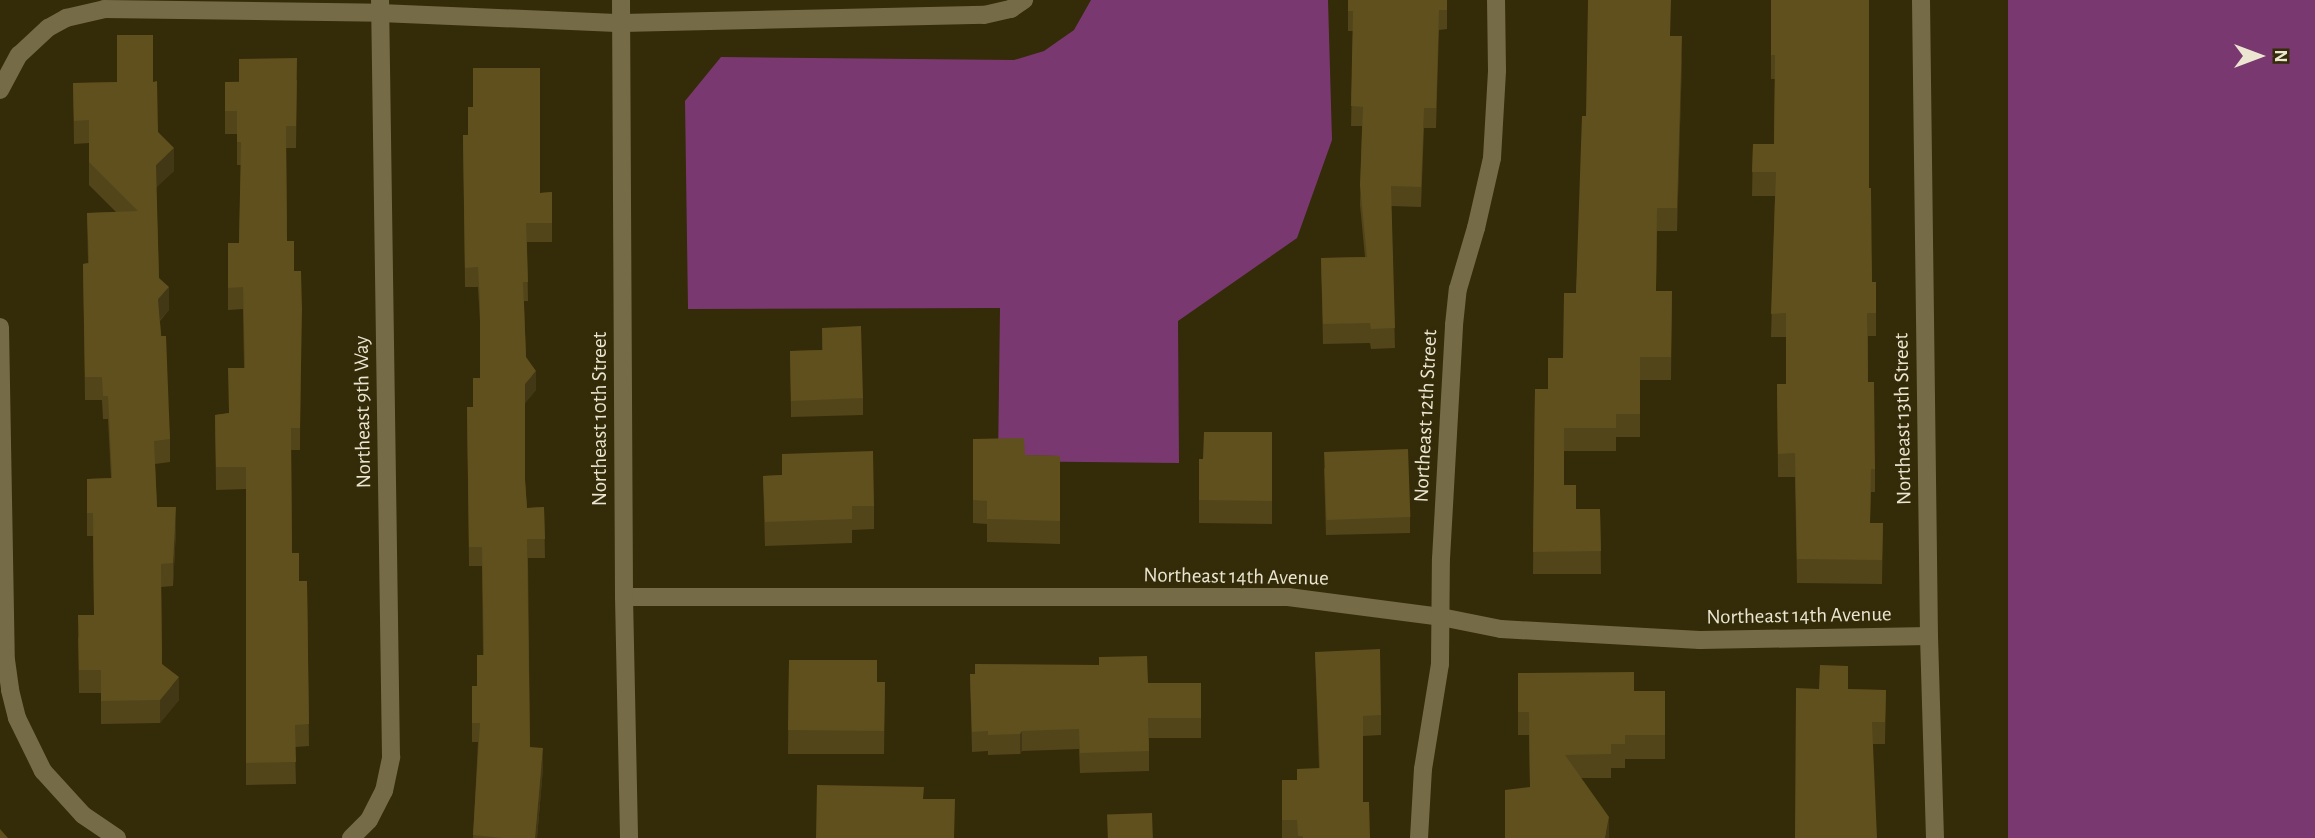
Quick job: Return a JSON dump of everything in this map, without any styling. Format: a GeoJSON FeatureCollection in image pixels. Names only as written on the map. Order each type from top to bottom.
{"type":"FeatureCollection","features":[{"type":"Feature","properties":{"kind":"street","name":"Northeast 10th Street"},"geometry":{"type":"LineString","coordinates":[[621,0],[624,597],[629,838]]}},
{"type":"Feature","properties":{"kind":"street","name":"Northeast 12th Street"},"geometry":{"type":"LineString","coordinates":[[1419,838],[1423,769],[1440,664],[1454,325],[1458,289],[1492,158],[1497,81],[1496,0]]}},
{"type":"Feature","properties":{"kind":"street","name":"Northeast 13th Street"},"geometry":{"type":"LineString","coordinates":[[1921,0],[1929,636],[1935,838]]}},
{"type":"Feature","properties":{"kind":"street"},"geometry":{"type":"LineString","coordinates":[[0,90],[19,55],[48,28],[84,13],[106,9],[380,6],[622,23],[984,15],[998,13],[1023,1]]}},
{"type":"Feature","properties":{"kind":"street","name":"Northeast 9th Way"},"geometry":{"type":"LineString","coordinates":[[351,838],[369,820],[384,791],[391,757],[380,6]]}},
{"type":"Feature","properties":{"kind":"street"},"geometry":{"type":"LineString","coordinates":[[0,327],[6,660],[10,690],[21,727],[43,771],[83,815],[117,838]]}},
{"type":"Feature","properties":{"kind":"street","name":"Northeast 14th Avenue"},"geometry":{"type":"LineString","coordinates":[[624,597],[1288,597],[1441,617],[1501,629],[1700,640],[1929,636]]}},
{"type":"Feature","properties":{"kind":"shaded area"},"geometry":{"type":"Polygon","coordinates":[[[1091,0],[1328,0],[1332,140],[1297,238],[1178,321],[1179,463],[998,461],[1000,308],[688,309],[685,101],[721,57],[1014,60],[1044,51],[1074,30],[1091,0]]]}},
{"type":"Feature","properties":{"kind":"shaded area"},"geometry":{"type":"Polygon","coordinates":[[[2008,0],[2315,0],[2315,838],[2008,838],[2008,0]]]}},
{"type":"Feature","properties":{"kind":"building"},"geometry":{"type":"Polygon","coordinates":[[[1348,0],[1447,0],[1447,10],[1439,10],[1436,108],[1424,108],[1421,187],[1391,186],[1395,328],[1371,329],[1370,323],[1323,324],[1321,258],[1367,257],[1360,185],[1363,107],[1351,106],[1353,11],[1348,11],[1348,0]]]}},
{"type":"Feature","properties":{"kind":"building"},"geometry":{"type":"Polygon","coordinates":[[[1588,0],[1671,0],[1670,36],[1682,36],[1677,208],[1657,208],[1656,291],[1672,291],[1671,357],[1640,357],[1640,414],[1616,414],[1616,428],[1564,428],[1564,485],[1576,485],[1576,509],[1600,509],[1601,551],[1533,552],[1535,389],[1548,389],[1548,358],[1563,358],[1564,293],[1576,293],[1582,116],[1586,116],[1588,0]]]}},
{"type":"Feature","properties":{"kind":"building"},"geometry":{"type":"Polygon","coordinates":[[[1771,0],[1869,0],[1869,188],[1872,282],[1876,282],[1876,313],[1867,313],[1868,382],[1874,382],[1875,469],[1871,469],[1870,523],[1883,523],[1882,560],[1797,559],[1795,453],[1778,454],[1777,384],[1786,384],[1786,313],[1771,314],[1776,172],[1752,172],[1753,144],[1774,144],[1775,55],[1771,55],[1771,0]]]}},
{"type":"Feature","properties":{"kind":"building"},"geometry":{"type":"Polygon","coordinates":[[[117,35],[153,35],[153,82],[157,81],[158,132],[174,148],[156,165],[159,278],[169,287],[158,299],[161,336],[166,336],[170,439],[154,441],[157,507],[176,507],[173,563],[161,564],[162,664],[179,677],[160,700],[101,701],[101,670],[79,670],[78,615],[94,615],[93,513],[87,513],[87,479],[112,478],[108,396],[103,396],[102,377],[85,377],[83,264],[89,263],[87,213],[138,211],[89,162],[89,120],[74,121],[73,83],[117,82],[117,35]]]}},
{"type":"Feature","properties":{"kind":"building"},"geometry":{"type":"Polygon","coordinates":[[[297,58],[296,126],[286,126],[287,241],[294,241],[294,271],[301,271],[302,309],[300,428],[291,428],[292,553],[299,553],[299,581],[307,581],[309,724],[295,725],[296,762],[246,763],[246,467],[216,467],[215,415],[229,413],[228,368],[245,368],[243,287],[228,288],[228,243],[239,243],[241,142],[237,142],[237,111],[225,111],[225,82],[239,82],[239,59],[297,58]]]}},
{"type":"Feature","properties":{"kind":"building"},"geometry":{"type":"Polygon","coordinates":[[[473,68],[540,68],[540,193],[552,192],[552,223],[526,223],[528,282],[523,282],[526,357],[536,371],[525,384],[527,508],[544,507],[545,539],[527,539],[530,747],[543,748],[535,838],[473,835],[480,723],[472,723],[472,686],[477,686],[477,655],[484,655],[482,547],[469,547],[467,407],[473,407],[473,378],[480,378],[478,267],[465,268],[463,135],[468,135],[468,107],[473,107],[473,68]]]}},
{"type":"Feature","properties":{"kind":"building"},"geometry":{"type":"Polygon","coordinates":[[[861,326],[863,398],[791,401],[790,351],[823,350],[822,328],[861,326]]]}},
{"type":"Feature","properties":{"kind":"building"},"geometry":{"type":"Polygon","coordinates":[[[1204,432],[1272,432],[1272,501],[1199,500],[1199,459],[1203,459],[1204,432]]]}},
{"type":"Feature","properties":{"kind":"building"},"geometry":{"type":"Polygon","coordinates":[[[1024,438],[1025,455],[1060,456],[1060,521],[987,519],[987,501],[973,500],[973,439],[1024,438]]]}},
{"type":"Feature","properties":{"kind":"building"},"geometry":{"type":"Polygon","coordinates":[[[1408,449],[1410,517],[1326,520],[1324,452],[1408,449]]]}},
{"type":"Feature","properties":{"kind":"building"},"geometry":{"type":"Polygon","coordinates":[[[873,451],[874,506],[852,506],[852,519],[765,522],[763,476],[782,475],[782,454],[873,451]]]}},
{"type":"Feature","properties":{"kind":"building"},"geometry":{"type":"Polygon","coordinates":[[[1380,649],[1381,715],[1363,716],[1363,802],[1369,802],[1370,838],[1298,836],[1297,820],[1282,820],[1282,780],[1297,780],[1297,769],[1320,768],[1315,652],[1380,649]]]}},
{"type":"Feature","properties":{"kind":"building"},"geometry":{"type":"Polygon","coordinates":[[[1147,656],[1148,683],[1201,683],[1201,718],[1148,718],[1149,751],[1080,753],[1079,729],[988,735],[988,731],[972,732],[970,674],[975,674],[975,664],[1099,665],[1099,657],[1147,656]]]}},
{"type":"Feature","properties":{"kind":"building"},"geometry":{"type":"Polygon","coordinates":[[[789,660],[877,660],[877,682],[885,682],[884,731],[788,730],[789,660]]]}},
{"type":"Feature","properties":{"kind":"building"},"geometry":{"type":"Polygon","coordinates":[[[1820,665],[1848,666],[1848,689],[1886,690],[1885,722],[1872,722],[1877,838],[1795,838],[1796,688],[1819,689],[1820,665]]]}},
{"type":"Feature","properties":{"kind":"building"},"geometry":{"type":"Polygon","coordinates":[[[1634,672],[1634,691],[1665,691],[1665,735],[1625,735],[1625,744],[1611,744],[1611,754],[1565,755],[1609,817],[1605,838],[1505,838],[1505,790],[1530,787],[1529,712],[1518,712],[1518,673],[1634,672]]]}},
{"type":"Feature","properties":{"kind":"building"},"geometry":{"type":"Polygon","coordinates":[[[817,785],[924,787],[923,799],[955,799],[954,838],[816,838],[817,785]]]}},
{"type":"Feature","properties":{"kind":"building"},"geometry":{"type":"Polygon","coordinates":[[[1152,813],[1153,838],[1108,838],[1107,815],[1152,813]]]}},
{"type":"Feature","properties":{"kind":"building"},"geometry":{"type":"Polygon","coordinates":[[[0,829],[8,838],[0,838],[0,829]]]}}]}
